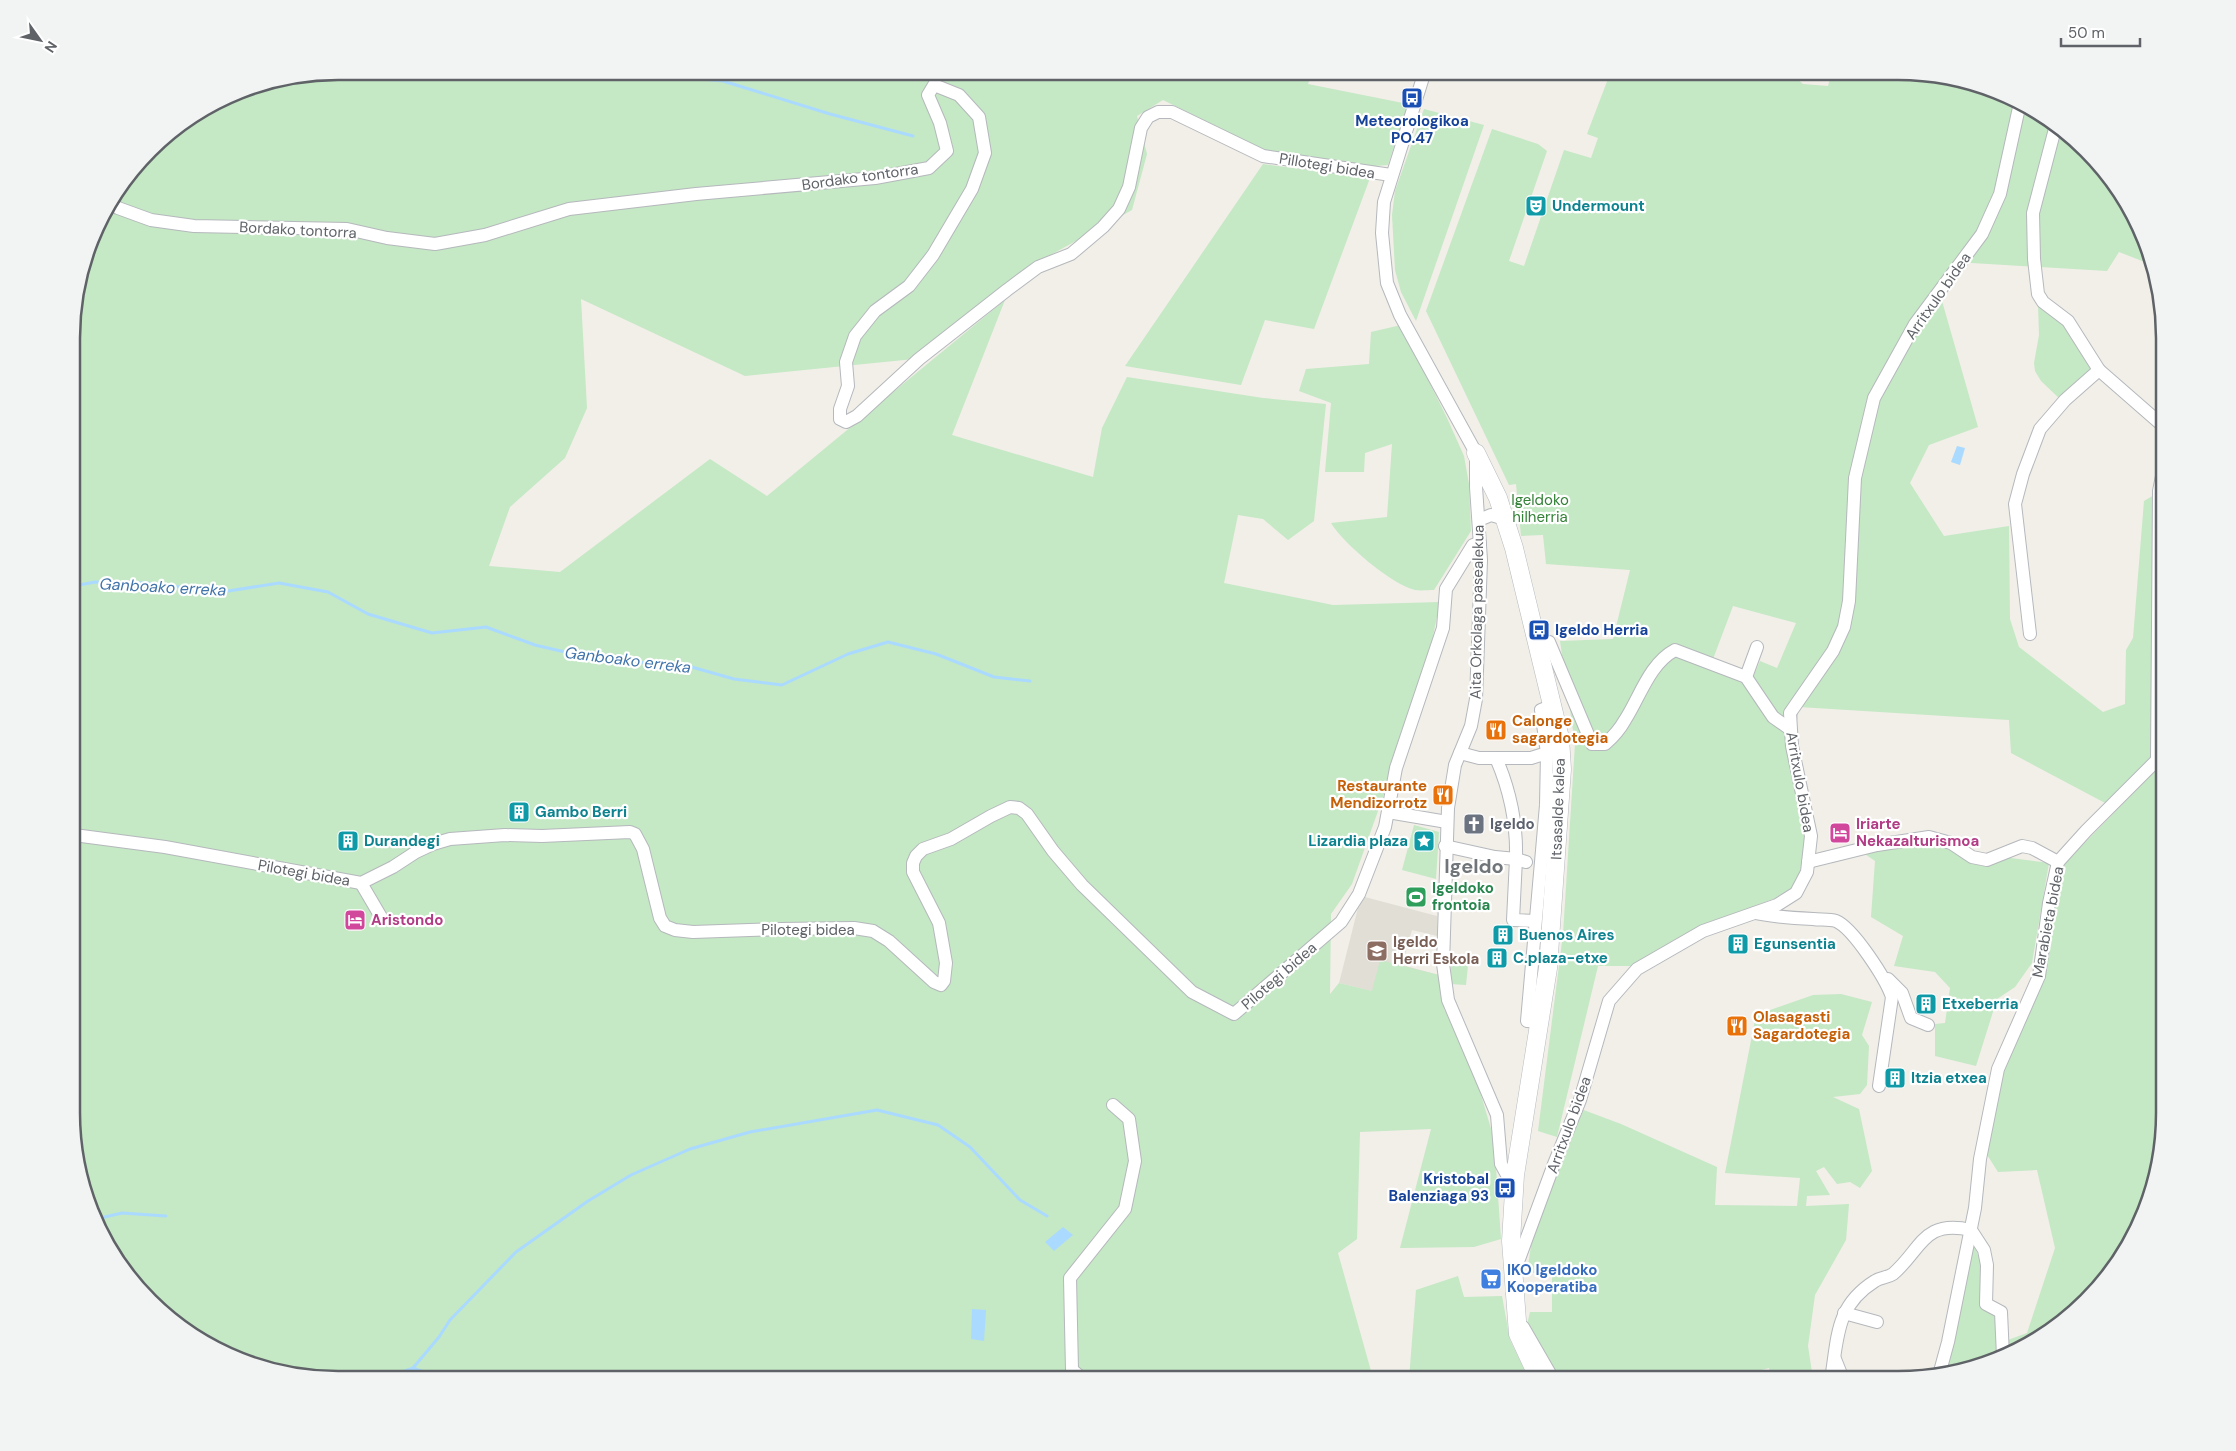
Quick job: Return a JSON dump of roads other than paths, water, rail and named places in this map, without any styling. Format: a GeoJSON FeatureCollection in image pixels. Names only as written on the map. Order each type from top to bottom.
{"type":"FeatureCollection","features":[{"type":"Feature","properties":{"kind":"street","name":"Aita Orkolaga pasealekua"},"geometry":{"type":"LineString","coordinates":[[1422,80],[1384,202],[1382,233],[1387,283],[1400,315],[1476,453],[1476,487],[1480,543],[1476,699],[1471,726],[1452,776],[1445,846],[1445,984],[1448,1000],[1497,1115],[1501,1164],[1507,1174],[1515,1175]]}},
{"type":"Feature","properties":{"kind":"street","name":"Bordako tontorra"},"geometry":{"type":"LineString","coordinates":[[116,207],[151,220],[194,226],[348,229],[386,238],[435,244],[485,235],[569,209],[696,194],[875,178],[929,168],[946,151],[940,123],[928,95],[934,85],[959,95],[978,117],[985,153],[972,189],[933,255],[909,286],[875,311],[855,336],[846,362],[848,386],[840,409],[840,419],[846,422],[857,416],[919,359],[1007,290],[1038,267],[1071,254],[1103,227],[1119,209],[1129,187],[1141,128],[1148,117],[1158,112],[1172,112],[1262,156]]}},
{"type":"Feature","properties":{"kind":"street","name":"Arritxulo bidea"},"geometry":{"type":"LineString","coordinates":[[1512,1265],[1519,1259],[1580,1100],[1609,1001],[1637,969],[1703,931],[1776,905],[1796,893],[1807,872],[1811,836],[1790,730],[1790,713],[1833,651],[1844,627],[1849,601],[1855,478],[1874,398],[1915,324],[1982,234],[2000,194],[2018,110]]}},
{"type":"Feature","properties":{"kind":"street"},"geometry":{"type":"LineString","coordinates":[[2054,132],[2033,213],[2034,259],[2038,294],[2043,302],[2068,321],[2099,370],[2156,420]]}},
{"type":"Feature","properties":{"kind":"street","name":"Pillotegi bidea"},"geometry":{"type":"LineString","coordinates":[[1262,156],[1391,175]]}},
{"type":"Feature","properties":{"kind":"street"},"geometry":{"type":"LineString","coordinates":[[2030,634],[2015,504],[2027,461],[2040,429],[2065,400],[2099,370]]}},
{"type":"Feature","properties":{"kind":"street","name":"Itsasalde kalea"},"geometry":{"type":"LineString","coordinates":[[1476,453],[1488,476],[1514,548],[1553,705],[1560,738],[1562,768],[1548,968],[1541,1022],[1515,1175],[1511,1241],[1518,1334],[1535,1371]]}},
{"type":"Feature","properties":{"kind":"street"},"geometry":{"type":"LineString","coordinates":[[1479,520],[1491,516],[1505,519]]}},
{"type":"Feature","properties":{"kind":"street"},"geometry":{"type":"LineString","coordinates":[[1447,822],[1388,812],[1396,768],[1422,696],[1443,628],[1446,590],[1473,545],[1480,543]]}},
{"type":"Feature","properties":{"kind":"street"},"geometry":{"type":"LineString","coordinates":[[1538,643],[1549,642],[1592,744],[1605,744],[1614,735],[1626,720],[1658,663],[1675,650],[1746,677],[1773,717],[1790,730]]}},
{"type":"Feature","properties":{"kind":"street"},"geometry":{"type":"LineString","coordinates":[[1746,677],[1757,646]]}},
{"type":"Feature","properties":{"kind":"street","name":"Marabieta bidea"},"geometry":{"type":"LineString","coordinates":[[2156,684],[2156,750]]}},
{"type":"Feature","properties":{"kind":"street"},"geometry":{"type":"LineString","coordinates":[[1541,1022],[1527,1021],[1543,842],[1547,753],[1541,710],[1553,705]]}},
{"type":"Feature","properties":{"kind":"street"},"geometry":{"type":"LineString","coordinates":[[1460,753],[1479,758],[1531,758],[1547,753]]}},
{"type":"Feature","properties":{"kind":"street"},"geometry":{"type":"LineString","coordinates":[[1496,758],[1502,771],[1514,816],[1516,840],[1521,861],[1514,920],[1535,921]]}},
{"type":"Feature","properties":{"kind":"street","name":"Marabieta bidea"},"geometry":{"type":"LineString","coordinates":[[1941,1367],[1971,1230],[1980,1160],[1998,1069],[2039,976],[2049,903],[2058,862],[2086,830],[2156,765]]}},
{"type":"Feature","properties":{"kind":"street","name":"Pilotegi bidea"},"geometry":{"type":"LineString","coordinates":[[80,836],[165,847],[361,882],[393,867],[416,852],[450,839],[505,835],[542,836],[630,832],[635,834],[643,849],[660,918],[665,926],[675,930],[694,932],[854,928],[873,931],[889,941],[934,982],[941,984],[944,981],[946,972],[944,944],[939,923],[913,872],[916,856],[924,849],[952,839],[1010,807],[1018,808],[1027,814],[1053,851],[1082,885],[1192,992],[1234,1014],[1341,922],[1359,894],[1385,827],[1388,812]]}},
{"type":"Feature","properties":{"kind":"street"},"geometry":{"type":"LineString","coordinates":[[1808,862],[1877,845],[1929,837],[1951,843],[1972,856],[1987,860],[2022,846],[2032,848],[2058,862]]}},
{"type":"Feature","properties":{"kind":"street"},"geometry":{"type":"LineString","coordinates":[[1445,846],[1521,861]]}},
{"type":"Feature","properties":{"kind":"street"},"geometry":{"type":"LineString","coordinates":[[361,882],[381,917]]}},
{"type":"Feature","properties":{"kind":"street"},"geometry":{"type":"LineString","coordinates":[[1754,913],[1834,921],[1847,929],[1880,972],[1888,984],[1892,997],[1879,1086]]}},
{"type":"Feature","properties":{"kind":"street"},"geometry":{"type":"LineString","coordinates":[[1880,972],[1902,993],[1911,1018],[1928,1025]]}},
{"type":"Feature","properties":{"kind":"street"},"geometry":{"type":"LineString","coordinates":[[1073,1371],[1070,1278],[1125,1209],[1136,1161],[1129,1119],[1113,1105]]}},
{"type":"Feature","properties":{"kind":"street"},"geometry":{"type":"LineString","coordinates":[[1833,1371],[1838,1328],[1844,1313],[1858,1294],[1877,1279],[1886,1279],[1902,1266],[1930,1233],[1942,1228],[1971,1230],[1984,1250],[1987,1265],[1986,1304],[2002,1312],[2003,1348]]}},
{"type":"Feature","properties":{"kind":"street"},"geometry":{"type":"LineString","coordinates":[[1844,1313],[1877,1322]]}},
{"type":"Feature","properties":{"kind":"street"},"geometry":{"type":"LineString","coordinates":[[1517,1314],[1549,1371]]}},
{"type":"Feature","properties":{"kind":"street"},"geometry":{"type":"LineString","coordinates":[[1835,1359],[1840,1371]]}},
{"type":"Feature","properties":{"kind":"water"},"geometry":{"type":"Polygon","coordinates":[[[1957,446],[1965,448],[1960,465],[1951,462],[1957,446]]]}},
{"type":"Feature","properties":{"kind":"water"},"geometry":{"type":"Polygon","coordinates":[[[1063,1227],[1073,1235],[1054,1251],[1045,1242],[1063,1227]]]}},
{"type":"Feature","properties":{"kind":"water"},"geometry":{"type":"Polygon","coordinates":[[[972,1309],[986,1310],[984,1341],[971,1339],[972,1309]]]}},
{"type":"Feature","properties":{"kind":"waterway"},"geometry":{"type":"LineString","coordinates":[[712,80],[723,81],[830,114],[913,136]]}},
{"type":"Feature","properties":{"kind":"waterway","name":"Ganboako erreka"},"geometry":{"type":"LineString","coordinates":[[80,585],[95,582],[147,583],[222,592],[279,583],[328,592],[368,614],[432,633],[486,627],[535,645],[595,659],[688,666],[734,679],[782,685],[848,654],[888,642],[936,654],[994,677],[1030,681]]}},
{"type":"Feature","properties":{"kind":"waterway"},"geometry":{"type":"LineString","coordinates":[[413,1368],[439,1337],[450,1320],[516,1252],[588,1201],[631,1175],[690,1149],[750,1132],[877,1110],[938,1125],[970,1147],[1020,1200],[1047,1216]]}},
{"type":"Feature","properties":{"kind":"waterway"},"geometry":{"type":"LineString","coordinates":[[103,1217],[122,1213],[166,1216]]}},
{"type":"Feature","properties":{"kind":"waterway"},"geometry":{"type":"LineString","coordinates":[[413,1368],[421,1371]]}},
{"type":"Feature","properties":{"kind":"waterway"},"geometry":{"type":"LineString","coordinates":[[405,1371],[413,1368]]}},
{"type":"Feature","properties":{"kind":"place","name":"Meteorologikoa PO.47"},"geometry":{"type":"Point","coordinates":[1412,98]}},
{"type":"Feature","properties":{"kind":"place","name":"Undermount"},"geometry":{"type":"Point","coordinates":[1536,206]}},
{"type":"Feature","properties":{"kind":"place","name":"Igeldo Herria"},"geometry":{"type":"Point","coordinates":[1539,630]}},
{"type":"Feature","properties":{"kind":"place","name":"Calonge sagardotegia"},"geometry":{"type":"Point","coordinates":[1496,730]}},
{"type":"Feature","properties":{"kind":"place","name":"Restaurante Mendizorrotz"},"geometry":{"type":"Point","coordinates":[1443,795]}},
{"type":"Feature","properties":{"kind":"place","name":"Gambo Berri"},"geometry":{"type":"Point","coordinates":[519,812]}},
{"type":"Feature","properties":{"kind":"place","name":"Igeldo"},"geometry":{"type":"Point","coordinates":[1474,824]}},
{"type":"Feature","properties":{"kind":"place","name":"Iriarte Nekazalturismoa"},"geometry":{"type":"Point","coordinates":[1840,833]}},
{"type":"Feature","properties":{"kind":"place","name":"Durandegi"},"geometry":{"type":"Point","coordinates":[348,841]}},
{"type":"Feature","properties":{"kind":"place","name":"Lizardia plaza"},"geometry":{"type":"Point","coordinates":[1424,841]}},
{"type":"Feature","properties":{"kind":"place","name":"Igeldoko frontoia"},"geometry":{"type":"Point","coordinates":[1416,897]}},
{"type":"Feature","properties":{"kind":"place","name":"Aristondo"},"geometry":{"type":"Point","coordinates":[355,920]}},
{"type":"Feature","properties":{"kind":"place","name":"Buenos Aires"},"geometry":{"type":"Point","coordinates":[1503,935]}},
{"type":"Feature","properties":{"kind":"place","name":"Egunsentia"},"geometry":{"type":"Point","coordinates":[1738,944]}},
{"type":"Feature","properties":{"kind":"place","name":"Igeldo Herri Eskola"},"geometry":{"type":"Point","coordinates":[1377,951]}},
{"type":"Feature","properties":{"kind":"place","name":"C.plaza-etxe"},"geometry":{"type":"Point","coordinates":[1497,958]}},
{"type":"Feature","properties":{"kind":"place","name":"Etxeberria"},"geometry":{"type":"Point","coordinates":[1926,1004]}},
{"type":"Feature","properties":{"kind":"place","name":"Olasagasti Sagardotegia"},"geometry":{"type":"Point","coordinates":[1737,1026]}},
{"type":"Feature","properties":{"kind":"place","name":"Itzia etxea"},"geometry":{"type":"Point","coordinates":[1895,1078]}},
{"type":"Feature","properties":{"kind":"place","name":"Kristobal Balenziaga 93"},"geometry":{"type":"Point","coordinates":[1505,1188]}},
{"type":"Feature","properties":{"kind":"place","name":"IKO Igeldoko Kooperatiba"},"geometry":{"type":"Point","coordinates":[1491,1279]}},
{"type":"Feature","properties":{"kind":"district","name":"Igeldo"},"geometry":{"type":"Point","coordinates":[1474,866]}},
{"type":"Feature","properties":{"kind":"park label","name":"Igeldoko hilherria"},"geometry":{"type":"Point","coordinates":[1540,508]}}]}
